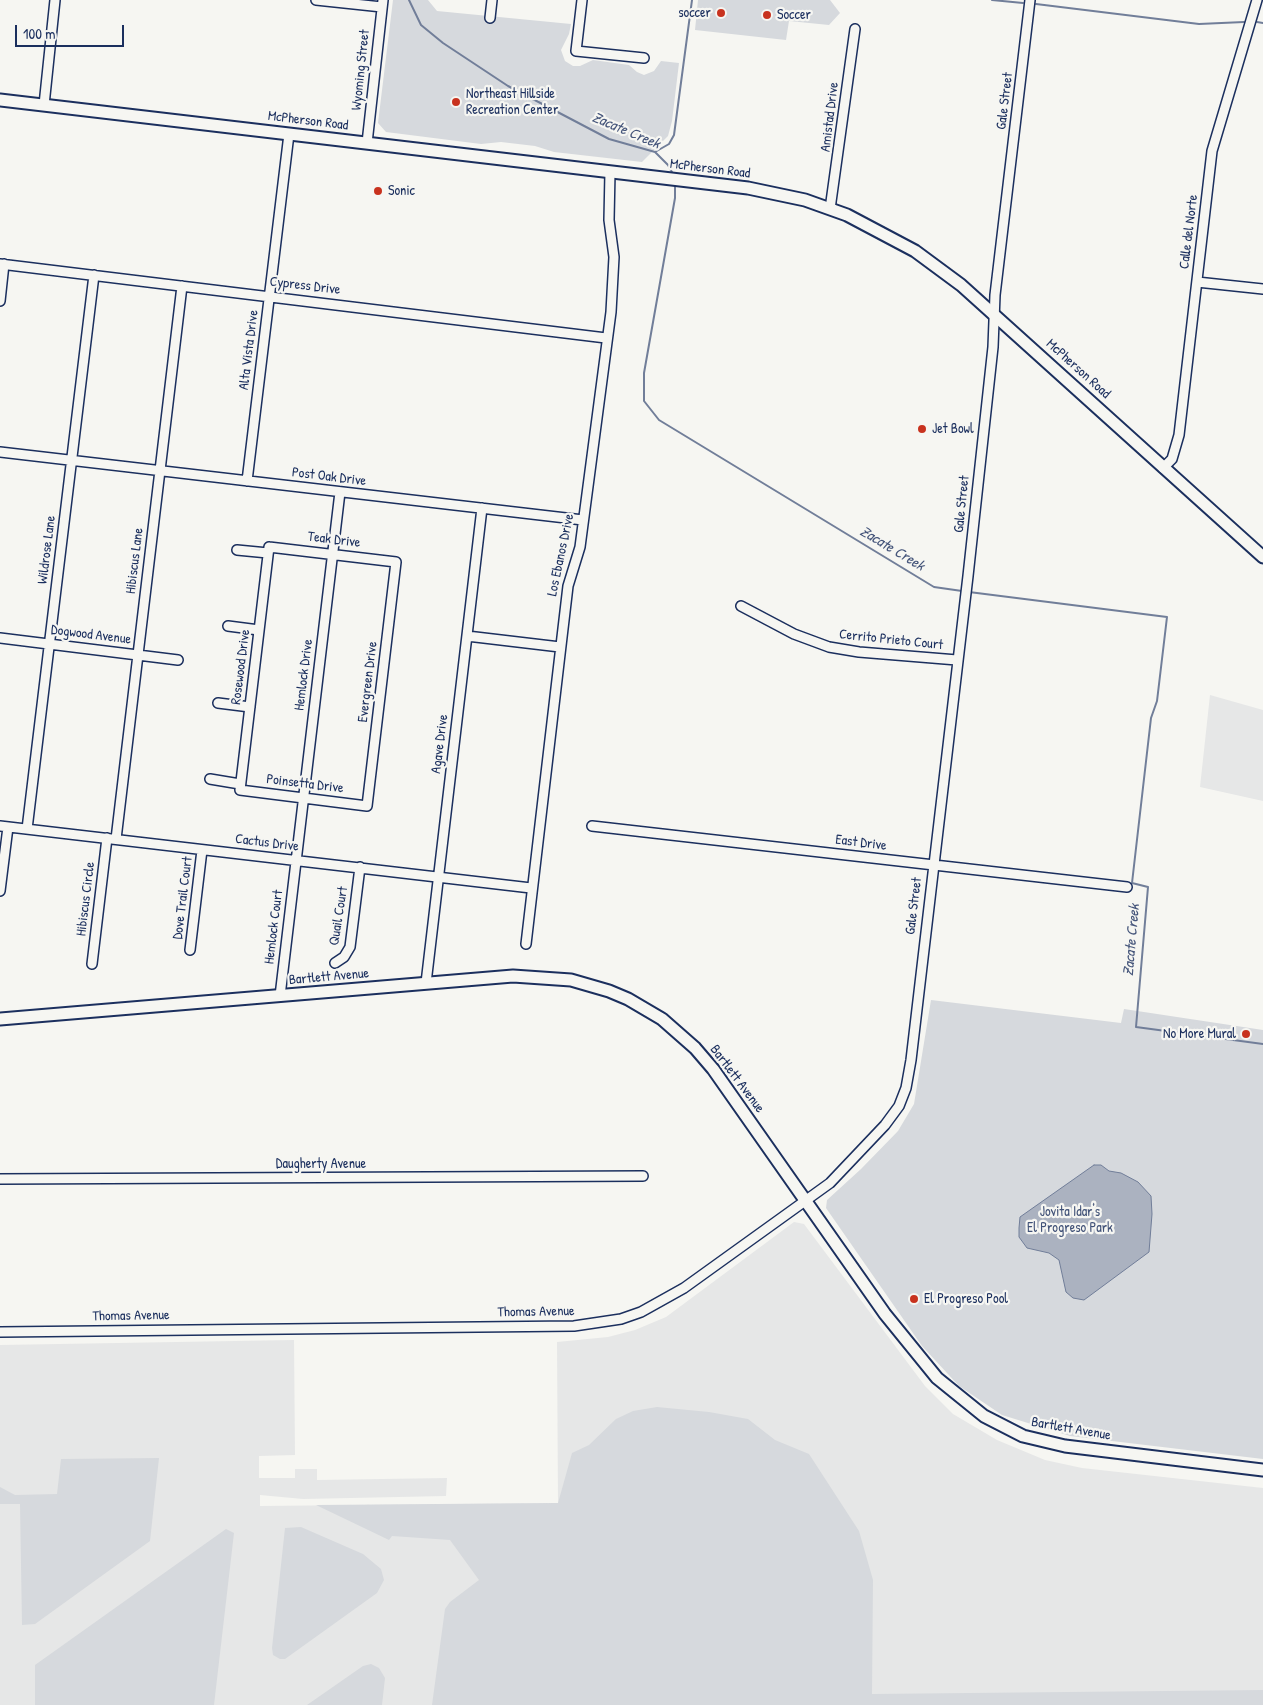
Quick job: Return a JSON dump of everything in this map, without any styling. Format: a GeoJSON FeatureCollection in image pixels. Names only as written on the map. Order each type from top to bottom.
{"type":"FeatureCollection","features":[{"type":"Feature","properties":{"kind":"main road","name":"McPherson Road"},"geometry":{"type":"LineString","coordinates":[[0,100],[689,181],[778,194],[830,209],[867,224],[916,251],[938,267],[996,315],[1263,557]]}},
{"type":"Feature","properties":{"kind":"main road","name":"Bartlett Avenue"},"geometry":{"type":"LineString","coordinates":[[0,1019],[513,976],[544,977],[594,986],[628,999],[662,1019],[701,1055],[713,1069],[885,1314],[937,1378],[984,1416],[1023,1436],[1065,1446],[1263,1470]]}},
{"type":"Feature","properties":{"kind":"street"},"geometry":{"type":"LineString","coordinates":[[44,105],[55,0]]}},
{"type":"Feature","properties":{"kind":"street"},"geometry":{"type":"LineString","coordinates":[[316,0],[383,4]]}},
{"type":"Feature","properties":{"kind":"street"},"geometry":{"type":"LineString","coordinates":[[490,18],[492,0]]}},
{"type":"Feature","properties":{"kind":"street"},"geometry":{"type":"LineString","coordinates":[[582,0],[576,51],[644,58]]}},
{"type":"Feature","properties":{"kind":"street","name":"Gale Street"},"geometry":{"type":"LineString","coordinates":[[916,1010],[967,581],[996,315],[996,294],[1030,0]]}},
{"type":"Feature","properties":{"kind":"street","name":"Calle del Norte"},"geometry":{"type":"LineString","coordinates":[[1163,468],[1172,459],[1179,435],[1212,151],[1257,0]]}},
{"type":"Feature","properties":{"kind":"street","name":"Wyoming Street"},"geometry":{"type":"LineString","coordinates":[[367,143],[383,4]]}},
{"type":"Feature","properties":{"kind":"street","name":"Amistad Drive"},"geometry":{"type":"LineString","coordinates":[[830,209],[855,29]]}},
{"type":"Feature","properties":{"kind":"street","name":"Alta Vista Drive"},"geometry":{"type":"LineString","coordinates":[[247,481],[290,134]]}},
{"type":"Feature","properties":{"kind":"street","name":"Los Ebanos Drive"},"geometry":{"type":"LineString","coordinates":[[526,944],[531,888],[568,586],[580,547],[606,338],[611,312],[614,257],[609,220],[610,172]]}},
{"type":"Feature","properties":{"kind":"street"},"geometry":{"type":"LineString","coordinates":[[0,302],[2,264]]}},
{"type":"Feature","properties":{"kind":"street","name":"Cypress Drive"},"geometry":{"type":"LineString","coordinates":[[2,264],[606,338]]}},
{"type":"Feature","properties":{"kind":"street","name":"Wildrose Lane"},"geometry":{"type":"LineString","coordinates":[[28,829],[94,275]]}},
{"type":"Feature","properties":{"kind":"street"},"geometry":{"type":"LineString","coordinates":[[1196,282],[1263,289]]}},
{"type":"Feature","properties":{"kind":"street","name":"Hibiscus Lane"},"geometry":{"type":"LineString","coordinates":[[112,839],[138,655],[182,286]]}},
{"type":"Feature","properties":{"kind":"street","name":"Post Oak Drive"},"geometry":{"type":"LineString","coordinates":[[0,452],[583,520]]}},
{"type":"Feature","properties":{"kind":"street","name":"Hemlock Drive"},"geometry":{"type":"LineString","coordinates":[[296,861],[340,492]]}},
{"type":"Feature","properties":{"kind":"street","name":"Agave Drive"},"geometry":{"type":"LineString","coordinates":[[426,983],[482,508]]}},
{"type":"Feature","properties":{"kind":"street","name":"Teak Drive"},"geometry":{"type":"LineString","coordinates":[[237,550],[333,554],[396,562]]}},
{"type":"Feature","properties":{"kind":"street","name":"Rosewood Drive"},"geometry":{"type":"LineString","coordinates":[[240,787],[268,550]]}},
{"type":"Feature","properties":{"kind":"street","name":"Evergreen Drive"},"geometry":{"type":"LineString","coordinates":[[367,806],[396,562]]}},
{"type":"Feature","properties":{"kind":"street","name":"Cerrito Prieto Court"},"geometry":{"type":"LineString","coordinates":[[741,606],[794,634],[829,647],[859,652],[957,660]]}},
{"type":"Feature","properties":{"kind":"street"},"geometry":{"type":"LineString","coordinates":[[228,626],[259,630]]}},
{"type":"Feature","properties":{"kind":"street"},"geometry":{"type":"LineString","coordinates":[[467,636],[560,647]]}},
{"type":"Feature","properties":{"kind":"street","name":"Dogwood Avenue"},"geometry":{"type":"LineString","coordinates":[[0,638],[178,660]]}},
{"type":"Feature","properties":{"kind":"street"},"geometry":{"type":"LineString","coordinates":[[218,703],[250,707]]}},
{"type":"Feature","properties":{"kind":"street","name":"Poinsetta Drive"},"geometry":{"type":"LineString","coordinates":[[210,780],[303,798],[367,806]]}},
{"type":"Feature","properties":{"kind":"street"},"geometry":{"type":"LineString","coordinates":[[0,891],[4,826]]}},
{"type":"Feature","properties":{"kind":"street","name":"Cactus Drive"},"geometry":{"type":"LineString","coordinates":[[4,826],[531,888]]}},
{"type":"Feature","properties":{"kind":"street","name":"East Drive"},"geometry":{"type":"LineString","coordinates":[[592,826],[1127,887]]}},
{"type":"Feature","properties":{"kind":"street","name":"Hibiscus Circle"},"geometry":{"type":"LineString","coordinates":[[92,964],[112,839]]}},
{"type":"Feature","properties":{"kind":"street","name":"Dove Trail Court"},"geometry":{"type":"LineString","coordinates":[[190,950],[202,850]]}},
{"type":"Feature","properties":{"kind":"street","name":"Hemlock Court"},"geometry":{"type":"LineString","coordinates":[[280,996],[296,861]]}},
{"type":"Feature","properties":{"kind":"street","name":"Quail Court"},"geometry":{"type":"LineString","coordinates":[[335,963],[344,958],[350,947],[360,867]]}},
{"type":"Feature","properties":{"kind":"street","name":"Thomas Avenue"},"geometry":{"type":"LineString","coordinates":[[0,1332],[598,1324],[641,1312],[663,1301],[830,1183],[885,1125],[899,1106],[906,1088],[916,1010]]}},
{"type":"Feature","properties":{"kind":"street","name":"Daugherty Avenue"},"geometry":{"type":"LineString","coordinates":[[0,1179],[643,1176]]}},
{"type":"Feature","properties":{"kind":"shaded area"},"geometry":{"type":"Polygon","coordinates":[[[1210,695],[1263,710],[1263,801],[1200,787],[1210,695]]]}},
{"type":"Feature","properties":{"kind":"shaded area"},"geometry":{"type":"Polygon","coordinates":[[[1094,1165],[1101,1165],[1109,1171],[1121,1173],[1138,1182],[1151,1196],[1152,1214],[1149,1252],[1084,1300],[1073,1298],[1066,1292],[1059,1260],[1049,1253],[1027,1248],[1019,1237],[1019,1228],[1020,1217],[1094,1165]]]}},
{"type":"Feature","properties":{"kind":"shaded area"},"geometry":{"type":"Polygon","coordinates":[[[794,1222],[804,1224],[925,1386],[953,1414],[997,1440],[1045,1460],[1082,1468],[1263,1488],[1263,1705],[0,1705],[0,1345],[294,1340],[295,1455],[259,1456],[259,1478],[295,1478],[295,1469],[317,1469],[317,1480],[447,1478],[446,1496],[303,1499],[260,1495],[260,1506],[558,1503],[557,1342],[608,1337],[635,1330],[666,1317],[794,1222]]]}},
{"type":"Feature","properties":{"kind":"green space"},"geometry":{"type":"Polygon","coordinates":[[[393,0],[428,0],[437,11],[571,24],[569,34],[561,50],[565,61],[573,66],[580,66],[593,60],[629,65],[644,75],[654,71],[661,61],[679,63],[672,121],[668,136],[642,162],[554,152],[535,146],[501,142],[481,144],[386,132],[378,123],[393,0]]]}},
{"type":"Feature","properties":{"kind":"green space"},"geometry":{"type":"Polygon","coordinates":[[[698,0],[830,0],[840,13],[829,25],[789,21],[786,40],[695,30],[698,0]]]}},
{"type":"Feature","properties":{"kind":"green space","name":"Jovita Idar's El Progreso Park"},"geometry":{"type":"Polygon","coordinates":[[[931,1000],[1121,1023],[1124,1009],[1263,1030],[1263,1459],[1070,1436],[1002,1415],[959,1386],[922,1346],[826,1208],[827,1200],[898,1131],[914,1104],[931,1000]]]}},
{"type":"Feature","properties":{"kind":"green space"},"geometry":{"type":"Polygon","coordinates":[[[657,1407],[709,1412],[748,1419],[775,1440],[809,1454],[859,1531],[873,1580],[872,1694],[1263,1690],[1263,1705],[432,1705],[445,1609],[450,1602],[479,1580],[450,1540],[392,1536],[389,1540],[316,1505],[558,1503],[572,1453],[589,1445],[616,1419],[633,1411],[657,1407]]]}},
{"type":"Feature","properties":{"kind":"green space"},"geometry":{"type":"Polygon","coordinates":[[[159,1458],[150,1541],[35,1624],[22,1625],[20,1504],[0,1504],[0,1487],[15,1495],[57,1494],[61,1459],[159,1458]]]}},
{"type":"Feature","properties":{"kind":"green space"},"geometry":{"type":"Polygon","coordinates":[[[301,1527],[363,1554],[381,1569],[384,1580],[377,1593],[285,1659],[280,1659],[273,1655],[272,1648],[285,1528],[301,1527]]]}},
{"type":"Feature","properties":{"kind":"green space"},"geometry":{"type":"Polygon","coordinates":[[[226,1529],[234,1533],[214,1705],[35,1705],[35,1665],[226,1529]]]}},
{"type":"Feature","properties":{"kind":"green space"},"geometry":{"type":"Polygon","coordinates":[[[371,1664],[379,1668],[385,1678],[382,1705],[307,1705],[363,1666],[371,1664]]]}},
{"type":"Feature","properties":{"kind":"waterway","name":"Zacate Creek"},"geometry":{"type":"LineString","coordinates":[[409,0],[421,25],[443,43],[508,86],[609,139],[655,152],[668,165],[673,174]]}},
{"type":"Feature","properties":{"kind":"waterway"},"geometry":{"type":"LineString","coordinates":[[655,152],[669,144],[674,135],[692,0]]}},
{"type":"Feature","properties":{"kind":"waterway"},"geometry":{"type":"LineString","coordinates":[[992,0],[1023,3]]}},
{"type":"Feature","properties":{"kind":"waterway"},"geometry":{"type":"LineString","coordinates":[[1036,4],[1199,24],[1244,22]]}},
{"type":"Feature","properties":{"kind":"waterway"},"geometry":{"type":"LineString","coordinates":[[1257,22],[1263,23]]}},
{"type":"Feature","properties":{"kind":"waterway","name":"Zacate Creek"},"geometry":{"type":"LineString","coordinates":[[675,183],[675,198],[644,373],[644,401],[659,420],[934,587],[962,591]]}},
{"type":"Feature","properties":{"kind":"waterway","name":"Zacate Creek"},"geometry":{"type":"LineString","coordinates":[[969,592],[1167,617],[1157,701],[1151,718],[1132,883],[1148,887],[1136,1027],[1263,1044]]}},
{"type":"Feature","properties":{"kind":"place","name":"soccer"},"geometry":{"type":"Point","coordinates":[721,13]}},
{"type":"Feature","properties":{"kind":"place","name":"Soccer"},"geometry":{"type":"Point","coordinates":[767,15]}},
{"type":"Feature","properties":{"kind":"place","name":"Northeast Hillside Recreation Center"},"geometry":{"type":"Point","coordinates":[456,102]}},
{"type":"Feature","properties":{"kind":"place","name":"Sonic"},"geometry":{"type":"Point","coordinates":[378,191]}},
{"type":"Feature","properties":{"kind":"place","name":"Jet Bowl"},"geometry":{"type":"Point","coordinates":[922,429]}},
{"type":"Feature","properties":{"kind":"place","name":"No More Mural"},"geometry":{"type":"Point","coordinates":[1246,1034]}},
{"type":"Feature","properties":{"kind":"place","name":"El Progreso Pool"},"geometry":{"type":"Point","coordinates":[914,1299]}}]}
